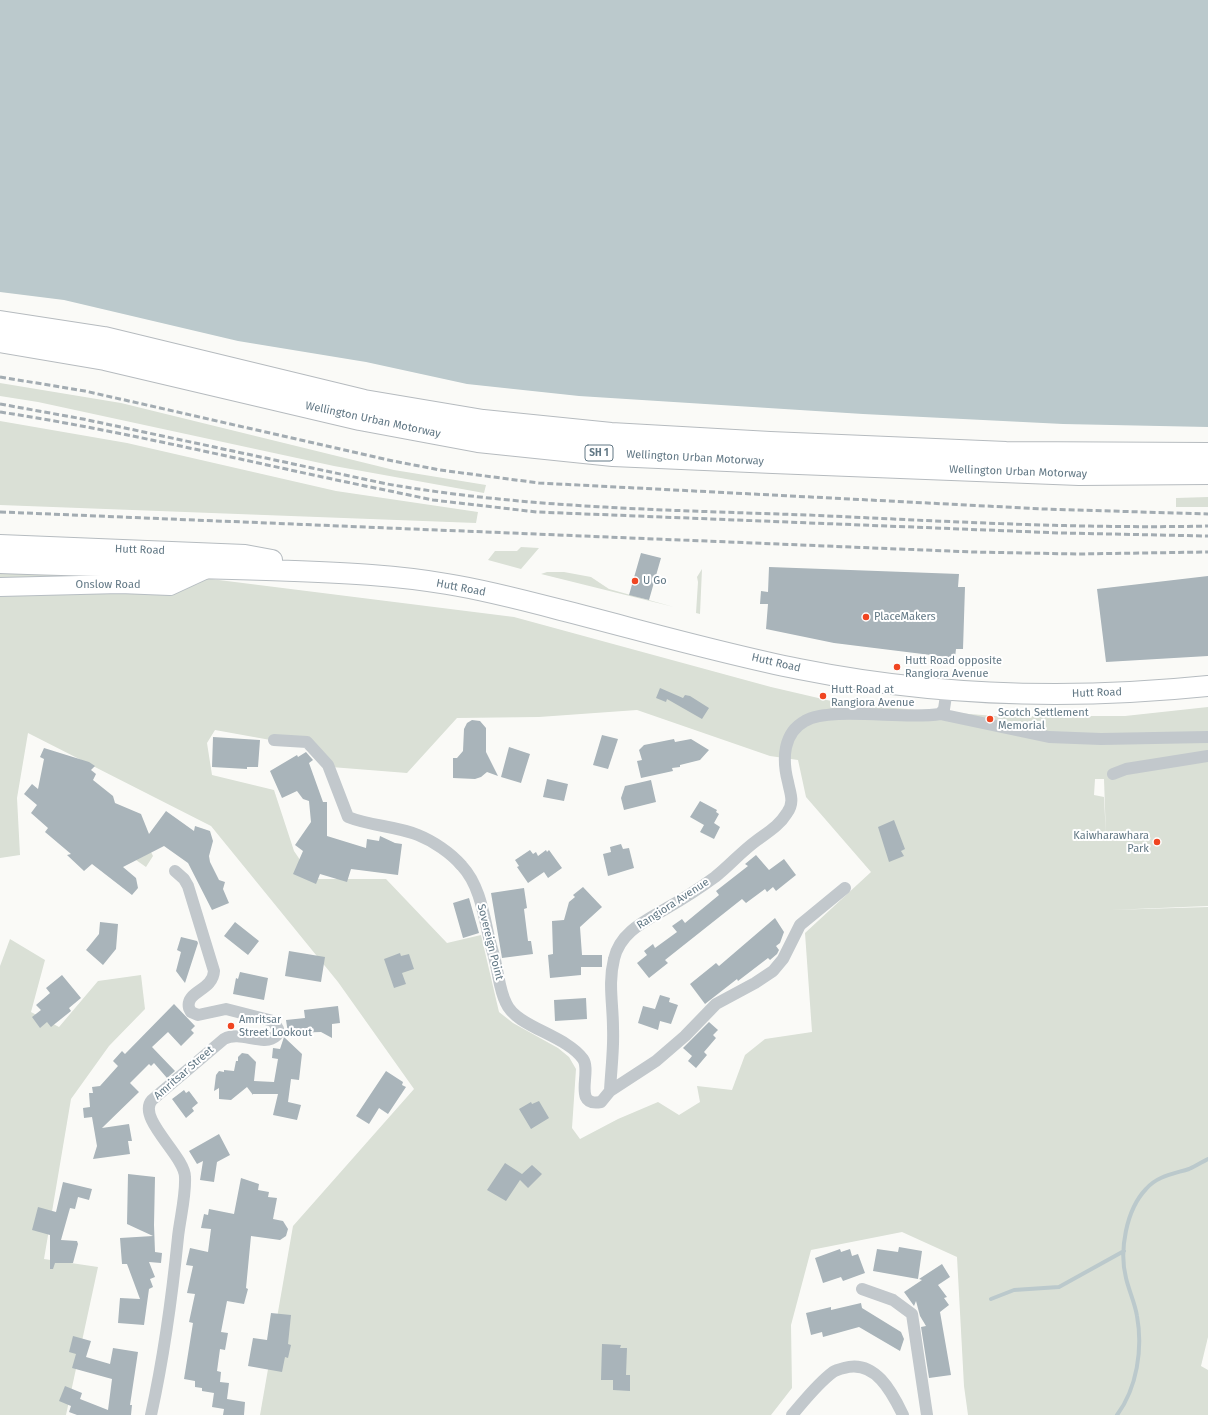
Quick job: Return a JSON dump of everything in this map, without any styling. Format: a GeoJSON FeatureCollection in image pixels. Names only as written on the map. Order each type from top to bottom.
{"type":"FeatureCollection","features":[{"type":"Feature","properties":{"kind":"highway","name":"Wellington Urban Motorway"},"geometry":{"type":"LineString","coordinates":[[0,322],[104,338],[364,401],[483,421],[611,434],[770,443],[1013,453],[1208,454]]}},
{"type":"Feature","properties":{"kind":"highway","name":"Wellington Urban Motorway"},"geometry":{"type":"LineString","coordinates":[[0,341],[105,359],[360,419],[478,441],[613,454],[765,462],[1080,474],[1208,473]]}},
{"type":"Feature","properties":{"kind":"main road","name":"Hutt Road"},"geometry":{"type":"LineString","coordinates":[[0,545],[245,555],[351,574]]}},
{"type":"Feature","properties":{"kind":"main road"},"geometry":{"type":"LineString","coordinates":[[129,550],[211,567]]}},
{"type":"Feature","properties":{"kind":"main road","name":"Hutt Road"},"geometry":{"type":"LineString","coordinates":[[0,563],[125,568],[211,567],[351,574],[447,584],[523,600],[797,668],[856,679],[947,689],[1035,694],[1084,694],[1165,691],[1208,686]]}},
{"type":"Feature","properties":{"kind":"main road","name":"Onslow Road"},"geometry":{"type":"LineString","coordinates":[[0,587],[113,584],[170,586],[211,567]]}},
{"type":"Feature","properties":{"kind":"street"},"geometry":{"type":"LineString","coordinates":[[940,714],[944,709],[947,689]]}},
{"type":"Feature","properties":{"kind":"street","name":"Rangiora Avenue"},"geometry":{"type":"LineString","coordinates":[[610,1091],[613,1026],[609,984],[614,958],[621,942],[641,922],[668,908],[715,877],[756,841],[780,824],[789,811],[792,797],[787,781],[784,747],[790,733],[795,727],[807,720],[822,715],[916,716],[940,714],[1049,737],[1100,739],[1208,737]]}},
{"type":"Feature","properties":{"kind":"street","name":"Sovereign Point"},"geometry":{"type":"LineString","coordinates":[[274,740],[307,742],[315,750],[328,765],[348,817],[361,822],[418,835],[443,849],[462,865],[475,888],[485,915],[498,980],[506,1004],[514,1014],[576,1050],[584,1060],[587,1068],[584,1085],[585,1095],[588,1100],[594,1103],[601,1102],[610,1091]]}},
{"type":"Feature","properties":{"kind":"street"},"geometry":{"type":"LineString","coordinates":[[1113,774],[1126,769],[1208,756]]}},
{"type":"Feature","properties":{"kind":"street","name":"Amritsar Street"},"geometry":{"type":"LineString","coordinates":[[151,1415],[171,1308],[185,1175],[172,1150],[151,1120],[148,1114],[148,1106],[152,1100],[224,1039],[236,1035],[267,1040],[277,1035],[278,1029],[273,1021],[234,1010],[221,1009],[202,1015],[194,1014],[189,1008],[188,1000],[208,986],[214,971],[188,886],[184,879],[175,871]]}},
{"type":"Feature","properties":{"kind":"street"},"geometry":{"type":"LineString","coordinates":[[610,1091],[656,1061],[685,1036],[716,1004],[774,971],[783,959],[800,926],[845,888]]}},
{"type":"Feature","properties":{"kind":"street"},"geometry":{"type":"LineString","coordinates":[[862,1289],[893,1300],[912,1314],[927,1415]]}},
{"type":"Feature","properties":{"kind":"street"},"geometry":{"type":"LineString","coordinates":[[792,1415],[815,1388],[834,1371],[852,1365],[870,1369],[887,1386],[903,1415]]}},
{"type":"Feature","properties":{"kind":"shaded area"},"geometry":{"type":"Polygon","coordinates":[[[0,0],[1208,0],[1208,427],[1063,424],[863,414],[579,396],[467,384],[366,362],[238,341],[64,300],[0,292],[0,0]]]}},
{"type":"Feature","properties":{"kind":"shaded area"},"geometry":{"type":"Polygon","coordinates":[[[0,383],[121,403],[394,470],[486,485],[484,493],[334,466],[38,402],[0,396],[0,383]]]}},
{"type":"Feature","properties":{"kind":"shaded area"},"geometry":{"type":"Polygon","coordinates":[[[0,421],[127,443],[336,491],[478,512],[476,523],[0,505],[0,421]]]}},
{"type":"Feature","properties":{"kind":"shaded area"},"geometry":{"type":"Polygon","coordinates":[[[1208,497],[1208,507],[1176,507],[1176,498],[1208,497]]]}},
{"type":"Feature","properties":{"kind":"shaded area"},"geometry":{"type":"Polygon","coordinates":[[[521,547],[539,548],[521,569],[488,560],[495,551],[517,551],[521,547]]]}},
{"type":"Feature","properties":{"kind":"shaded area"},"geometry":{"type":"Polygon","coordinates":[[[0,568],[155,572],[514,617],[771,687],[844,704],[995,716],[1125,716],[1208,707],[1208,906],[1110,910],[1208,907],[1208,1337],[1201,1366],[1208,1370],[1208,1415],[968,1415],[964,1386],[957,1257],[902,1232],[811,1250],[791,1325],[792,1388],[771,1415],[260,1415],[293,1226],[414,1089],[338,982],[211,826],[28,733],[17,798],[20,855],[0,858],[0,568]],[[637,710],[539,717],[457,718],[407,773],[331,767],[309,742],[276,741],[215,730],[207,743],[212,775],[274,790],[294,851],[313,879],[386,879],[447,943],[481,935],[499,1012],[513,1023],[558,1048],[569,1057],[576,1069],[572,1128],[580,1139],[618,1119],[658,1102],[679,1115],[700,1102],[697,1086],[732,1090],[745,1055],[765,1039],[812,1032],[805,933],[871,872],[806,797],[798,760],[770,756],[637,710]],[[1095,779],[1094,795],[1104,797],[1106,837],[1104,779],[1095,779]]]}},
{"type":"Feature","properties":{"kind":"shaded area"},"geometry":{"type":"Polygon","coordinates":[[[702,569],[700,614],[696,613],[697,577],[702,569]]]}},
{"type":"Feature","properties":{"kind":"shaded area"},"geometry":{"type":"Polygon","coordinates":[[[547,572],[564,572],[591,577],[609,589],[674,607],[541,574],[547,572]]]}},
{"type":"Feature","properties":{"kind":"shaded area"},"geometry":{"type":"Polygon","coordinates":[[[151,852],[153,856],[146,867],[136,860],[151,852]]]}},
{"type":"Feature","properties":{"kind":"shaded area"},"geometry":{"type":"Polygon","coordinates":[[[10,939],[45,960],[31,1012],[59,1027],[98,981],[141,975],[145,1009],[109,1046],[71,1099],[44,1259],[98,1267],[66,1415],[0,1415],[0,966],[10,939]]]}},
{"type":"Feature","properties":{"kind":"building"},"geometry":{"type":"Polygon","coordinates":[[[641,553],[661,558],[649,600],[629,595],[641,553]]]}},
{"type":"Feature","properties":{"kind":"building","name":"PlaceMakers"},"geometry":{"type":"Polygon","coordinates":[[[769,567],[959,574],[958,587],[965,587],[963,649],[956,649],[955,658],[834,643],[766,629],[768,604],[760,604],[761,591],[768,592],[769,567]]]}},
{"type":"Feature","properties":{"kind":"building"},"geometry":{"type":"Polygon","coordinates":[[[1208,576],[1208,656],[1106,662],[1097,589],[1208,576]]]}},
{"type":"Feature","properties":{"kind":"building"},"geometry":{"type":"Polygon","coordinates":[[[660,688],[683,698],[685,695],[690,696],[709,708],[702,719],[667,699],[666,702],[656,698],[660,688]]]}},
{"type":"Feature","properties":{"kind":"building"},"geometry":{"type":"Polygon","coordinates":[[[472,720],[480,721],[486,728],[486,752],[498,776],[487,772],[481,777],[475,779],[453,778],[453,758],[457,758],[463,751],[464,729],[467,723],[472,720]]]}},
{"type":"Feature","properties":{"kind":"building"},"geometry":{"type":"Polygon","coordinates":[[[602,735],[618,739],[608,769],[593,765],[602,735]]]}},
{"type":"Feature","properties":{"kind":"building"},"geometry":{"type":"Polygon","coordinates":[[[213,737],[260,740],[258,767],[247,767],[247,769],[212,767],[213,737]]]}},
{"type":"Feature","properties":{"kind":"building"},"geometry":{"type":"Polygon","coordinates":[[[674,739],[675,742],[691,739],[709,750],[700,760],[680,765],[680,767],[672,768],[673,771],[641,778],[637,761],[642,760],[639,750],[644,745],[674,739]]]}},
{"type":"Feature","properties":{"kind":"building"},"geometry":{"type":"Polygon","coordinates":[[[509,747],[530,754],[521,783],[501,777],[509,747]]]}},
{"type":"Feature","properties":{"kind":"building"},"geometry":{"type":"Polygon","coordinates":[[[44,748],[89,762],[95,766],[91,770],[96,774],[93,780],[113,796],[115,803],[141,814],[149,834],[166,811],[194,831],[195,826],[210,831],[213,841],[209,856],[210,862],[219,880],[225,882],[223,889],[229,903],[212,910],[188,863],[164,846],[123,867],[136,878],[138,888],[132,895],[92,864],[84,871],[67,855],[71,854],[45,832],[48,828],[31,813],[37,805],[24,794],[32,784],[38,789],[44,759],[40,757],[44,748]]]}},
{"type":"Feature","properties":{"kind":"building"},"geometry":{"type":"Polygon","coordinates":[[[306,752],[313,760],[309,763],[323,802],[327,802],[327,836],[366,848],[367,839],[379,841],[380,836],[395,843],[402,844],[398,875],[351,869],[347,882],[320,874],[316,884],[293,874],[303,851],[295,845],[311,822],[309,801],[303,799],[297,791],[282,798],[270,771],[297,755],[298,757],[306,752]]]}},
{"type":"Feature","properties":{"kind":"building"},"geometry":{"type":"Polygon","coordinates":[[[547,779],[568,784],[564,801],[543,797],[547,779]]]}},
{"type":"Feature","properties":{"kind":"building"},"geometry":{"type":"Polygon","coordinates":[[[651,780],[656,802],[624,810],[621,798],[625,786],[651,780]]]}},
{"type":"Feature","properties":{"kind":"building"},"geometry":{"type":"Polygon","coordinates":[[[700,801],[717,810],[716,812],[719,814],[714,823],[720,827],[714,839],[700,832],[704,825],[690,817],[700,801]]]}},
{"type":"Feature","properties":{"kind":"building"},"geometry":{"type":"Polygon","coordinates":[[[894,820],[905,849],[901,851],[904,856],[889,862],[878,827],[894,820]]]}},
{"type":"Feature","properties":{"kind":"building"},"geometry":{"type":"Polygon","coordinates":[[[621,844],[623,849],[629,848],[634,868],[608,876],[603,854],[611,852],[610,847],[621,844]]]}},
{"type":"Feature","properties":{"kind":"building"},"geometry":{"type":"Polygon","coordinates":[[[530,850],[533,854],[536,852],[538,856],[546,850],[547,852],[549,850],[562,868],[548,878],[544,872],[528,883],[517,867],[519,866],[515,860],[530,850]]]}},
{"type":"Feature","properties":{"kind":"building"},"geometry":{"type":"Polygon","coordinates":[[[756,855],[769,870],[784,859],[796,875],[776,891],[773,887],[767,892],[765,889],[746,903],[742,899],[665,960],[668,963],[649,978],[637,963],[647,955],[644,951],[653,944],[655,948],[677,932],[672,926],[682,919],[685,923],[719,895],[716,891],[748,866],[745,864],[756,855]]]}},
{"type":"Feature","properties":{"kind":"building"},"geometry":{"type":"Polygon","coordinates":[[[583,887],[602,907],[580,927],[582,955],[602,955],[602,967],[581,967],[581,975],[550,978],[548,955],[553,954],[552,921],[564,920],[569,902],[575,897],[573,895],[583,887]]]}},
{"type":"Feature","properties":{"kind":"building"},"geometry":{"type":"Polygon","coordinates":[[[524,888],[527,908],[524,909],[528,941],[531,941],[533,954],[502,958],[491,893],[524,888]]]}},
{"type":"Feature","properties":{"kind":"building"},"geometry":{"type":"Polygon","coordinates":[[[469,898],[479,933],[463,938],[453,903],[469,898]]]}},
{"type":"Feature","properties":{"kind":"building"},"geometry":{"type":"Polygon","coordinates":[[[775,918],[784,932],[780,943],[776,946],[779,950],[777,954],[770,960],[768,958],[738,981],[737,979],[705,1004],[690,984],[716,963],[719,966],[775,918]]]}},
{"type":"Feature","properties":{"kind":"building"},"geometry":{"type":"Polygon","coordinates":[[[100,922],[118,924],[116,949],[103,965],[86,950],[99,934],[100,922]]]}},
{"type":"Feature","properties":{"kind":"building"},"geometry":{"type":"Polygon","coordinates":[[[235,922],[259,941],[248,955],[224,936],[235,922]]]}},
{"type":"Feature","properties":{"kind":"building"},"geometry":{"type":"Polygon","coordinates":[[[181,937],[197,941],[198,943],[185,983],[176,971],[181,952],[177,950],[181,937]]]}},
{"type":"Feature","properties":{"kind":"building"},"geometry":{"type":"Polygon","coordinates":[[[289,951],[325,957],[321,982],[285,976],[289,951]]]}},
{"type":"Feature","properties":{"kind":"building"},"geometry":{"type":"Polygon","coordinates":[[[400,953],[401,956],[409,954],[414,969],[402,973],[406,984],[394,988],[384,959],[400,953]]]}},
{"type":"Feature","properties":{"kind":"building"},"geometry":{"type":"Polygon","coordinates":[[[240,972],[268,978],[264,1000],[233,994],[236,978],[238,979],[240,972]]]}},
{"type":"Feature","properties":{"kind":"building"},"geometry":{"type":"Polygon","coordinates":[[[62,975],[81,998],[69,1008],[71,1011],[51,1027],[47,1022],[40,1028],[32,1017],[41,1010],[36,1005],[50,993],[46,988],[62,975]]]}},
{"type":"Feature","properties":{"kind":"building"},"geometry":{"type":"Polygon","coordinates":[[[660,995],[670,998],[669,1002],[678,1005],[671,1024],[660,1021],[658,1030],[638,1023],[643,1006],[655,1009],[660,995]]]}},
{"type":"Feature","properties":{"kind":"building"},"geometry":{"type":"Polygon","coordinates":[[[586,998],[587,1019],[555,1021],[554,1000],[586,998]]]}},
{"type":"Feature","properties":{"kind":"building"},"geometry":{"type":"Polygon","coordinates":[[[174,1004],[195,1026],[191,1030],[194,1033],[181,1046],[168,1032],[152,1047],[175,1071],[167,1078],[154,1063],[151,1066],[149,1064],[130,1083],[139,1092],[102,1128],[129,1124],[132,1141],[128,1141],[130,1154],[93,1159],[97,1146],[92,1117],[84,1118],[83,1108],[90,1107],[89,1093],[93,1093],[92,1087],[100,1086],[118,1066],[113,1061],[122,1051],[125,1054],[174,1004]]]}},
{"type":"Feature","properties":{"kind":"building"},"geometry":{"type":"Polygon","coordinates":[[[338,1006],[340,1023],[332,1024],[332,1038],[321,1032],[288,1033],[286,1020],[305,1018],[304,1010],[338,1006]]]}},
{"type":"Feature","properties":{"kind":"building"},"geometry":{"type":"Polygon","coordinates":[[[709,1022],[718,1030],[713,1035],[716,1038],[704,1052],[707,1055],[696,1068],[688,1061],[692,1056],[683,1048],[709,1022]]]}},
{"type":"Feature","properties":{"kind":"building"},"geometry":{"type":"Polygon","coordinates":[[[284,1037],[302,1054],[299,1080],[291,1079],[288,1102],[301,1105],[297,1120],[273,1115],[278,1094],[253,1095],[247,1087],[231,1100],[219,1099],[219,1088],[214,1091],[216,1075],[219,1071],[234,1071],[236,1061],[238,1061],[238,1057],[242,1053],[248,1054],[256,1062],[254,1081],[274,1082],[278,1059],[272,1058],[273,1048],[280,1049],[284,1037]]]}},
{"type":"Feature","properties":{"kind":"building"},"geometry":{"type":"Polygon","coordinates":[[[386,1071],[403,1082],[402,1085],[406,1087],[388,1114],[379,1108],[369,1124],[356,1116],[386,1071]]]}},
{"type":"Feature","properties":{"kind":"building"},"geometry":{"type":"Polygon","coordinates":[[[184,1090],[186,1093],[189,1091],[198,1103],[192,1108],[194,1111],[186,1118],[172,1099],[184,1090]]]}},
{"type":"Feature","properties":{"kind":"building"},"geometry":{"type":"Polygon","coordinates":[[[539,1101],[549,1118],[531,1129],[519,1109],[531,1102],[532,1104],[539,1101]]]}},
{"type":"Feature","properties":{"kind":"building"},"geometry":{"type":"Polygon","coordinates":[[[219,1134],[230,1155],[217,1162],[214,1182],[200,1180],[203,1161],[197,1164],[189,1151],[219,1134]]]}},
{"type":"Feature","properties":{"kind":"building"},"geometry":{"type":"Polygon","coordinates":[[[505,1163],[522,1174],[532,1165],[542,1174],[528,1188],[520,1180],[506,1201],[487,1190],[505,1163]]]}},
{"type":"Feature","properties":{"kind":"building"},"geometry":{"type":"Polygon","coordinates":[[[128,1174],[155,1177],[155,1252],[162,1253],[161,1263],[149,1262],[155,1277],[150,1279],[153,1287],[149,1289],[144,1325],[118,1323],[120,1298],[140,1299],[127,1264],[122,1264],[120,1238],[153,1236],[127,1224],[128,1174]]]}},
{"type":"Feature","properties":{"kind":"building"},"geometry":{"type":"Polygon","coordinates":[[[241,1178],[259,1184],[258,1190],[269,1192],[268,1197],[277,1198],[273,1219],[283,1221],[288,1229],[286,1236],[280,1240],[251,1236],[246,1288],[248,1289],[244,1304],[227,1301],[221,1332],[228,1333],[225,1350],[220,1349],[217,1371],[221,1372],[220,1382],[229,1383],[227,1399],[245,1402],[244,1415],[223,1415],[224,1409],[212,1407],[214,1393],[202,1391],[202,1388],[195,1387],[195,1381],[184,1379],[193,1323],[189,1322],[195,1294],[187,1293],[193,1266],[186,1265],[190,1248],[208,1252],[211,1229],[201,1228],[204,1214],[208,1215],[209,1209],[234,1214],[241,1178]]]}},
{"type":"Feature","properties":{"kind":"building"},"geometry":{"type":"Polygon","coordinates":[[[63,1182],[92,1189],[89,1200],[78,1197],[75,1209],[70,1208],[61,1240],[77,1241],[78,1244],[73,1263],[55,1263],[53,1269],[50,1269],[50,1235],[32,1230],[38,1207],[56,1212],[63,1182]]]}},
{"type":"Feature","properties":{"kind":"building"},"geometry":{"type":"Polygon","coordinates":[[[899,1247],[922,1251],[918,1279],[873,1271],[877,1249],[898,1252],[899,1247]]]}},
{"type":"Feature","properties":{"kind":"building"},"geometry":{"type":"Polygon","coordinates":[[[840,1249],[841,1252],[850,1249],[852,1256],[858,1254],[865,1273],[843,1281],[841,1277],[823,1283],[815,1258],[840,1249]]]}},
{"type":"Feature","properties":{"kind":"building"},"geometry":{"type":"Polygon","coordinates":[[[942,1264],[950,1277],[938,1285],[947,1297],[944,1298],[949,1305],[940,1312],[951,1375],[929,1378],[921,1327],[926,1326],[920,1316],[916,1301],[914,1306],[904,1292],[922,1280],[919,1279],[942,1264]]]}},
{"type":"Feature","properties":{"kind":"building"},"geometry":{"type":"Polygon","coordinates":[[[861,1303],[862,1308],[901,1332],[904,1339],[900,1351],[859,1327],[823,1337],[822,1332],[811,1335],[806,1313],[831,1307],[831,1310],[861,1303]]]}},
{"type":"Feature","properties":{"kind":"building"},"geometry":{"type":"Polygon","coordinates":[[[271,1313],[291,1315],[288,1344],[291,1345],[288,1358],[285,1357],[282,1372],[248,1366],[253,1338],[267,1340],[271,1313]]]}},
{"type":"Feature","properties":{"kind":"building"},"geometry":{"type":"Polygon","coordinates":[[[73,1336],[91,1341],[86,1357],[110,1364],[113,1348],[138,1352],[130,1405],[132,1405],[131,1415],[77,1415],[69,1412],[71,1406],[59,1401],[65,1386],[82,1393],[80,1399],[108,1410],[112,1379],[72,1368],[76,1354],[69,1352],[73,1336]]]}},
{"type":"Feature","properties":{"kind":"building"},"geometry":{"type":"Polygon","coordinates":[[[602,1344],[621,1345],[620,1348],[627,1348],[626,1375],[630,1375],[630,1391],[613,1390],[613,1380],[601,1380],[602,1344]]]}},
{"type":"Feature","properties":{"kind":"waterway"},"geometry":{"type":"LineString","coordinates":[[1117,1415],[1124,1404],[1134,1381],[1139,1355],[1139,1329],[1137,1316],[1127,1283],[1123,1256],[1129,1219],[1139,1198],[1155,1181],[1171,1174],[1189,1169],[1208,1159]]}},
{"type":"Feature","properties":{"kind":"waterway"},"geometry":{"type":"LineString","coordinates":[[991,1299],[1014,1290],[1059,1287],[1124,1251]]}},
{"type":"Feature","properties":{"kind":"railway"},"geometry":{"type":"LineString","coordinates":[[0,377],[85,391],[393,461],[440,470],[539,483],[1044,509],[1208,514]]}},
{"type":"Feature","properties":{"kind":"railway"},"geometry":{"type":"LineString","coordinates":[[0,404],[83,419],[387,484],[492,498],[597,507],[1008,524],[1158,527],[1208,526]]}},
{"type":"Feature","properties":{"kind":"railway"},"geometry":{"type":"LineString","coordinates":[[0,412],[98,429],[433,500],[537,512],[1061,533],[1208,536]]}},
{"type":"Feature","properties":{"kind":"railway"},"geometry":{"type":"LineString","coordinates":[[0,512],[972,552],[1078,554],[1208,552]]}},
{"type":"Feature","properties":{"kind":"place","name":"U Go"},"geometry":{"type":"Point","coordinates":[635,581]}},
{"type":"Feature","properties":{"kind":"place","name":"PlaceMakers"},"geometry":{"type":"Point","coordinates":[866,617]}},
{"type":"Feature","properties":{"kind":"place","name":"Hutt Road opposite Rangiora Avenue"},"geometry":{"type":"Point","coordinates":[897,667]}},
{"type":"Feature","properties":{"kind":"place","name":"Hutt Road at Rangiora Avenue"},"geometry":{"type":"Point","coordinates":[823,696]}},
{"type":"Feature","properties":{"kind":"place","name":"Scotch Settlement Memorial"},"geometry":{"type":"Point","coordinates":[990,719]}},
{"type":"Feature","properties":{"kind":"place","name":"Kaiwharawhara Park"},"geometry":{"type":"Point","coordinates":[1157,842]}},
{"type":"Feature","properties":{"kind":"place","name":"Amritsar Street Lookout"},"geometry":{"type":"Point","coordinates":[231,1026]}}]}
